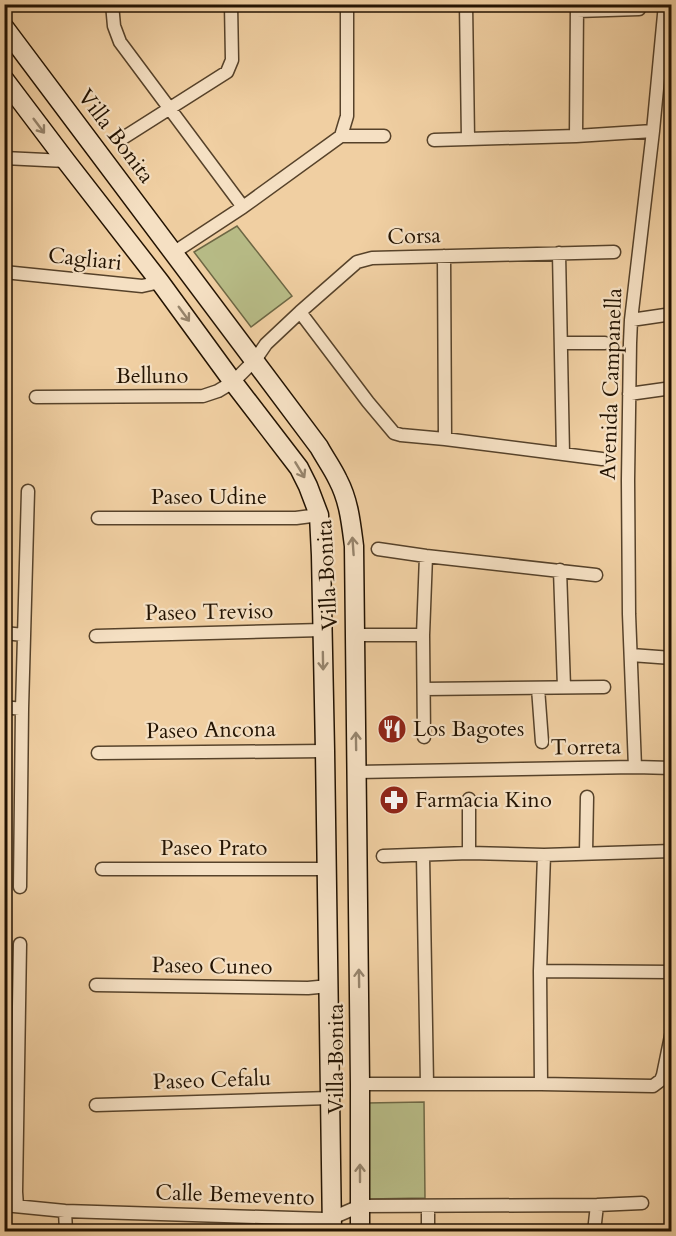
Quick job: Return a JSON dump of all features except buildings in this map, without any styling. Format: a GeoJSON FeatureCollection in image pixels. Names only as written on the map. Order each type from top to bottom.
{"type":"FeatureCollection","features":[{"type":"Feature","properties":{"kind":"street"},"geometry":{"type":"LineString","coordinates":[[112,4],[114,26],[120,42],[243,207]]}},
{"type":"Feature","properties":{"kind":"street"},"geometry":{"type":"LineString","coordinates":[[123,138],[227,72],[231,66],[233,54],[231,4]]}},
{"type":"Feature","properties":{"kind":"street"},"geometry":{"type":"LineString","coordinates":[[341,136],[347,116],[346,4]]}},
{"type":"Feature","properties":{"kind":"street"},"geometry":{"type":"LineString","coordinates":[[466,4],[468,139]]}},
{"type":"Feature","properties":{"kind":"street","name":"Avenida Campanella"},"geometry":{"type":"LineString","coordinates":[[635,767],[629,603],[631,320],[665,4]]}},
{"type":"Feature","properties":{"kind":"street"},"geometry":{"type":"LineString","coordinates":[[576,136],[577,8],[639,9]]}},
{"type":"Feature","properties":{"kind":"street","name":"Villa Bonita"},"geometry":{"type":"LineString","coordinates":[[4,27],[319,447],[339,481],[346,500],[351,518],[354,546],[360,1232]]}},
{"type":"Feature","properties":{"kind":"street","name":"Villa Bonita"},"geometry":{"type":"LineString","coordinates":[[4,79],[299,468],[319,515],[332,1225]]}},
{"type":"Feature","properties":{"kind":"street"},"geometry":{"type":"LineString","coordinates":[[434,140],[576,136],[653,131]]}},
{"type":"Feature","properties":{"kind":"street"},"geometry":{"type":"LineString","coordinates":[[173,253],[243,207],[341,136],[384,136]]}},
{"type":"Feature","properties":{"kind":"street"},"geometry":{"type":"LineString","coordinates":[[4,158],[66,161]]}},
{"type":"Feature","properties":{"kind":"street","name":"Corsa"},"geometry":{"type":"LineString","coordinates":[[255,360],[266,344],[300,312],[351,267],[363,260],[615,252]]}},
{"type":"Feature","properties":{"kind":"street"},"geometry":{"type":"LineString","coordinates":[[559,254],[563,454]]}},
{"type":"Feature","properties":{"kind":"street"},"geometry":{"type":"LineString","coordinates":[[444,256],[445,439]]}},
{"type":"Feature","properties":{"kind":"street","name":"Cagliari"},"geometry":{"type":"LineString","coordinates":[[4,272],[142,286],[160,282]]}},
{"type":"Feature","properties":{"kind":"street"},"geometry":{"type":"LineString","coordinates":[[300,312],[390,430],[401,435],[602,459]]}},
{"type":"Feature","properties":{"kind":"street"},"geometry":{"type":"LineString","coordinates":[[631,320],[672,315]]}},
{"type":"Feature","properties":{"kind":"street"},"geometry":{"type":"LineString","coordinates":[[561,343],[605,342]]}},
{"type":"Feature","properties":{"kind":"street","name":"Belluno"},"geometry":{"type":"LineString","coordinates":[[36,397],[203,396],[218,391],[233,382],[255,360]]}},
{"type":"Feature","properties":{"kind":"street"},"geometry":{"type":"LineString","coordinates":[[629,394],[672,388]]}},
{"type":"Feature","properties":{"kind":"street"},"geometry":{"type":"LineString","coordinates":[[20,887],[28,491]]}},
{"type":"Feature","properties":{"kind":"street","name":"Paseo Udine"},"geometry":{"type":"LineString","coordinates":[[98,518],[296,518],[319,515]]}},
{"type":"Feature","properties":{"kind":"street"},"geometry":{"type":"LineString","coordinates":[[378,549],[596,575]]}},
{"type":"Feature","properties":{"kind":"street"},"geometry":{"type":"LineString","coordinates":[[424,737],[423,635],[426,556]]}},
{"type":"Feature","properties":{"kind":"street"},"geometry":{"type":"LineString","coordinates":[[560,570],[564,687]]}},
{"type":"Feature","properties":{"kind":"street","name":"Paseo Treviso"},"geometry":{"type":"LineString","coordinates":[[96,636],[322,630]]}},
{"type":"Feature","properties":{"kind":"street"},"geometry":{"type":"LineString","coordinates":[[4,633],[24,635]]}},
{"type":"Feature","properties":{"kind":"street"},"geometry":{"type":"LineString","coordinates":[[355,635],[423,635]]}},
{"type":"Feature","properties":{"kind":"street"},"geometry":{"type":"LineString","coordinates":[[631,655],[672,658]]}},
{"type":"Feature","properties":{"kind":"street"},"geometry":{"type":"LineString","coordinates":[[424,689],[604,687]]}},
{"type":"Feature","properties":{"kind":"street"},"geometry":{"type":"LineString","coordinates":[[538,688],[542,742]]}},
{"type":"Feature","properties":{"kind":"street"},"geometry":{"type":"LineString","coordinates":[[4,707],[22,709]]}},
{"type":"Feature","properties":{"kind":"street","name":"Paseo Ancona"},"geometry":{"type":"LineString","coordinates":[[98,753],[325,751]]}},
{"type":"Feature","properties":{"kind":"street","name":"Torreta"},"geometry":{"type":"LineString","coordinates":[[357,772],[672,768]]}},
{"type":"Feature","properties":{"kind":"street"},"geometry":{"type":"LineString","coordinates":[[586,853],[587,797]]}},
{"type":"Feature","properties":{"kind":"street"},"geometry":{"type":"LineString","coordinates":[[469,853],[470,799]]}},
{"type":"Feature","properties":{"kind":"street"},"geometry":{"type":"LineString","coordinates":[[383,856],[672,851]]}},
{"type":"Feature","properties":{"kind":"street"},"geometry":{"type":"LineString","coordinates":[[423,855],[427,1084]]}},
{"type":"Feature","properties":{"kind":"street"},"geometry":{"type":"LineString","coordinates":[[541,1084],[540,971],[544,855]]}},
{"type":"Feature","properties":{"kind":"street","name":"Paseo Prato"},"geometry":{"type":"LineString","coordinates":[[102,868],[327,869]]}},
{"type":"Feature","properties":{"kind":"street"},"geometry":{"type":"LineString","coordinates":[[11,1206],[15,1192],[20,944]]}},
{"type":"Feature","properties":{"kind":"street"},"geometry":{"type":"LineString","coordinates":[[540,971],[672,972]]}},
{"type":"Feature","properties":{"kind":"street","name":"Paseo Cuneo"},"geometry":{"type":"LineString","coordinates":[[96,985],[308,988],[329,986]]}},
{"type":"Feature","properties":{"kind":"street"},"geometry":{"type":"LineString","coordinates":[[360,1084],[653,1086],[663,1076],[672,1031]]}},
{"type":"Feature","properties":{"kind":"street","name":"Paseo Cefalu"},"geometry":{"type":"LineString","coordinates":[[96,1105],[330,1098]]}},
{"type":"Feature","properties":{"kind":"street","name":"Calle Bemevento"},"geometry":{"type":"LineString","coordinates":[[11,1206],[65,1211],[324,1219],[332,1225],[360,1206],[642,1203]]}},
{"type":"Feature","properties":{"kind":"street"},"geometry":{"type":"LineString","coordinates":[[594,1232],[597,1205]]}},
{"type":"Feature","properties":{"kind":"street"},"geometry":{"type":"LineString","coordinates":[[428,1206],[428,1232]]}},
{"type":"Feature","properties":{"kind":"street"},"geometry":{"type":"LineString","coordinates":[[65,1211],[66,1232]]}},
{"type":"Feature","properties":{"kind":"green space"},"geometry":{"type":"Polygon","coordinates":[[[237,226],[292,296],[251,327],[194,252],[237,226]]]}},
{"type":"Feature","properties":{"kind":"green space"},"geometry":{"type":"Polygon","coordinates":[[[424,1102],[425,1198],[368,1199],[367,1103],[424,1102]]]}},
{"type":"Feature","properties":{"kind":"place","name":"Los Bagotes"},"geometry":{"type":"Point","coordinates":[392,729]}},
{"type":"Feature","properties":{"kind":"place","name":"Farmacia Kino"},"geometry":{"type":"Point","coordinates":[394,800]}}]}
